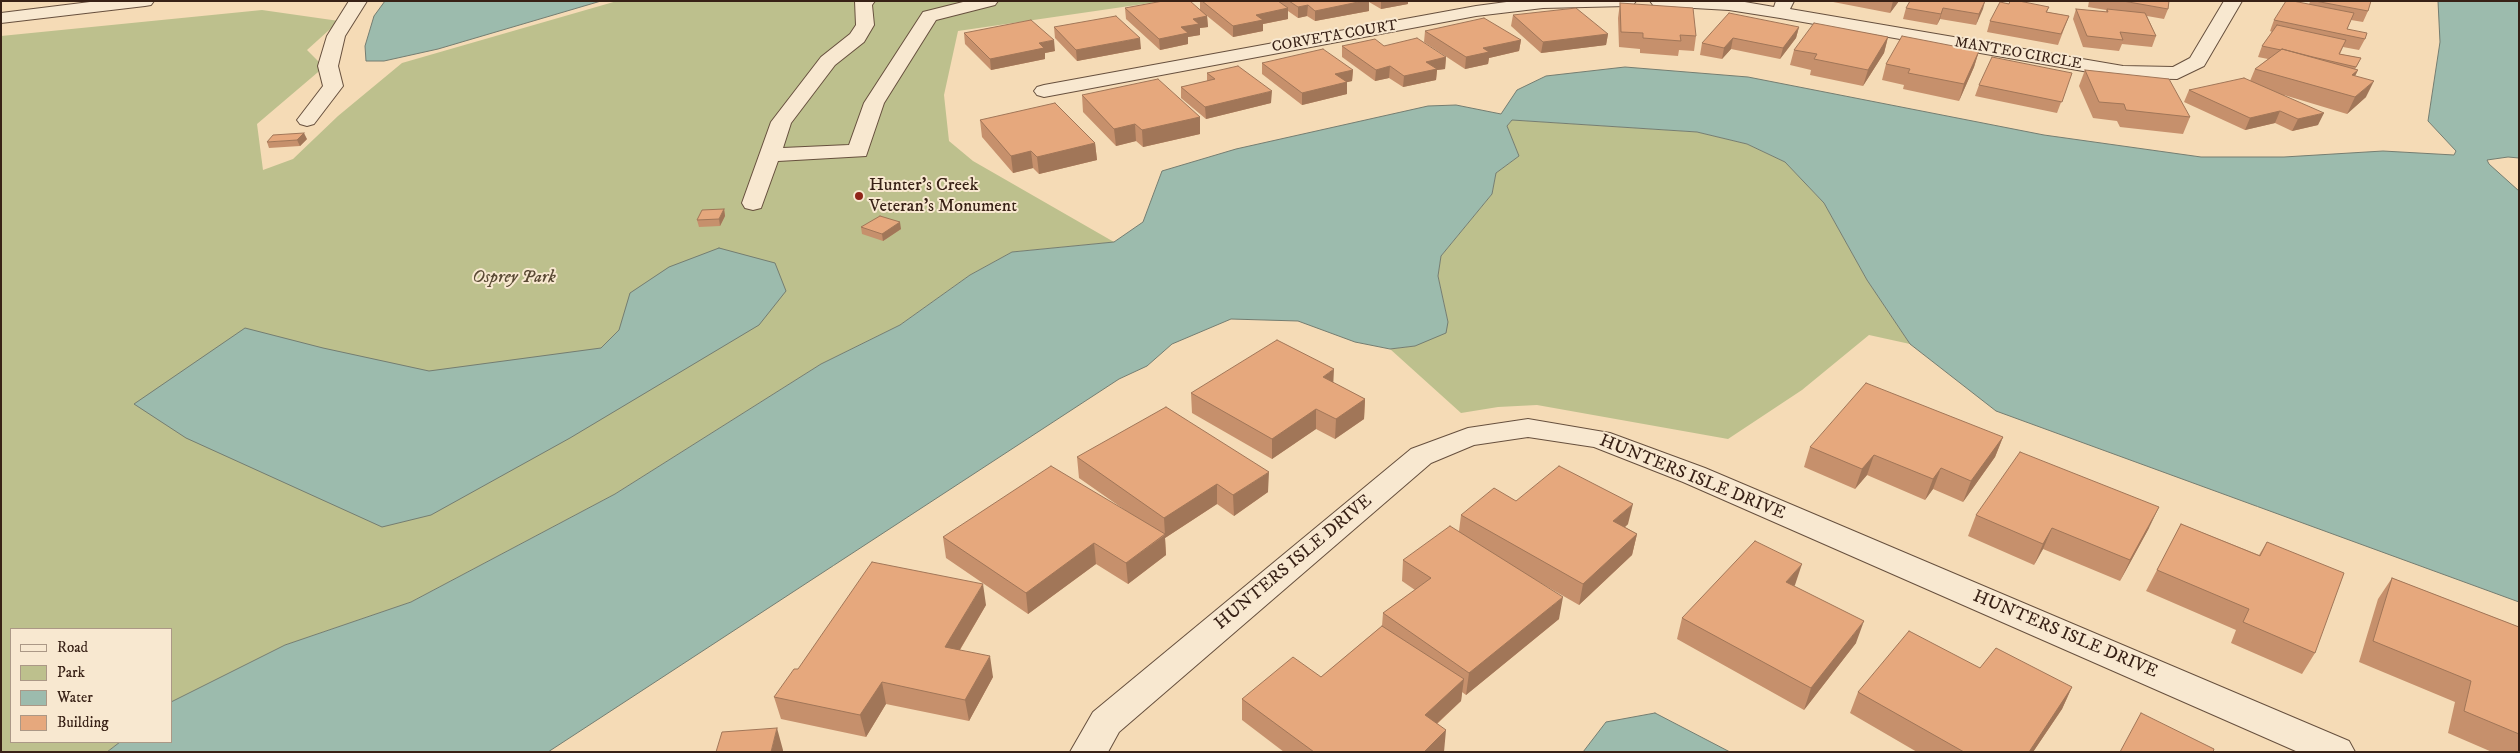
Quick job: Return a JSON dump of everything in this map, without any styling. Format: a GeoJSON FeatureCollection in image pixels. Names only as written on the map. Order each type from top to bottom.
{"type":"FeatureCollection","features":[{"type":"Feature","properties":{"kind":"street"},"geometry":{"type":"LineString","coordinates":[[1,18],[145,1]]}},
{"type":"Feature","properties":{"kind":"street"},"geometry":{"type":"LineString","coordinates":[[307,120],[333,86],[328,66],[336,36],[358,1]]}},
{"type":"Feature","properties":{"kind":"street"},"geometry":{"type":"LineString","coordinates":[[753,203],[781,122],[798,97],[828,61],[857,38],[865,25],[863,3],[866,1]]}},
{"type":"Feature","properties":{"kind":"street"},"geometry":{"type":"LineString","coordinates":[[769,155],[858,151],[874,103],[929,16],[988,1]]}},
{"type":"Feature","properties":{"kind":"street","name":"CORVETA COURT"},"geometry":{"type":"LineString","coordinates":[[1044,91],[1476,11],[1542,3],[1627,1]]}},
{"type":"Feature","properties":{"kind":"street"},"geometry":{"type":"LineString","coordinates":[[1659,1],[1782,7]]}},
{"type":"Feature","properties":{"kind":"street","name":"MANTEO CIRCLE"},"geometry":{"type":"LineString","coordinates":[[1782,7],[2123,72],[2177,73],[2198,62],[2233,1]]}},
{"type":"Feature","properties":{"kind":"street","name":"HUNTERS ISLE DRIVE"},"geometry":{"type":"LineString","coordinates":[[1089,752],[1106,722],[1421,456],[1468,437],[1528,428],[1600,439],[1694,476],[2336,752]]}},
{"type":"Feature","properties":{"kind":"green space","name":"Osprey Park"},"geometry":{"type":"Polygon","coordinates":[[[617,1],[1164,1],[958,31],[944,95],[949,141],[973,161],[1114,242],[1012,252],[970,275],[900,325],[821,364],[615,494],[411,602],[285,645],[172,702],[172,628],[10,628],[10,743],[119,743],[107,752],[1,752],[1,36],[262,10],[339,21],[307,50],[324,67],[257,124],[263,170],[293,159],[338,116],[402,63],[617,1]]]}},
{"type":"Feature","properties":{"kind":"green space"},"geometry":{"type":"Polygon","coordinates":[[[1512,120],[1697,132],[1747,144],[1785,162],[1824,203],[1867,280],[1910,344],[1869,335],[1802,390],[1728,439],[1537,405],[1498,407],[1461,413],[1390,349],[1415,346],[1448,322],[1438,276],[1441,256],[1492,194],[1496,173],[1519,156],[1507,126],[1512,120]]]}},
{"type":"Feature","properties":{"kind":"water"},"geometry":{"type":"Polygon","coordinates":[[[385,1],[601,1],[438,49],[384,61],[366,61],[365,46],[374,16],[385,1]]]}},
{"type":"Feature","properties":{"kind":"water"},"geometry":{"type":"Polygon","coordinates":[[[2438,1],[2519,1],[2519,158],[2508,157],[2487,160],[2519,191],[2519,602],[1996,411],[1910,344],[1867,280],[1824,203],[1785,162],[1747,144],[1697,132],[1512,120],[1507,126],[1519,156],[1496,173],[1492,194],[1441,256],[1438,276],[1448,322],[1446,333],[1415,346],[1390,349],[1355,342],[1298,321],[1231,319],[1172,344],[1147,366],[1119,379],[548,752],[107,752],[119,743],[172,743],[172,702],[285,645],[411,602],[615,494],[821,364],[900,325],[970,275],[1012,252],[1114,242],[1143,222],[1162,171],[1236,149],[1428,106],[1456,105],[1501,114],[1517,90],[1546,76],[1625,67],[1748,77],[2044,135],[2201,157],[2284,157],[2383,151],[2454,155],[2456,151],[2428,121],[2440,42],[2438,1]]]}},
{"type":"Feature","properties":{"kind":"water"},"geometry":{"type":"Polygon","coordinates":[[[719,248],[775,263],[786,291],[759,325],[570,438],[431,515],[382,527],[186,438],[134,404],[245,328],[323,348],[429,371],[601,348],[619,330],[630,293],[669,267],[719,248]]]}},
{"type":"Feature","properties":{"kind":"water"},"geometry":{"type":"Polygon","coordinates":[[[1655,713],[1730,752],[1583,752],[1606,722],[1655,713]]]}},
{"type":"Feature","properties":{"kind":"building"},"geometry":{"type":"Polygon","coordinates":[[[1163,1],[1190,1],[1207,16],[1193,19],[1199,24],[1181,27],[1188,33],[1159,39],[1125,8],[1163,1]]]}},
{"type":"Feature","properties":{"kind":"building"},"geometry":{"type":"Polygon","coordinates":[[[1202,1],[1278,1],[1288,8],[1256,15],[1263,20],[1233,26],[1202,1]]]}},
{"type":"Feature","properties":{"kind":"building"},"geometry":{"type":"Polygon","coordinates":[[[1289,1],[1363,1],[1315,11],[1308,5],[1298,7],[1289,1]]]}},
{"type":"Feature","properties":{"kind":"building"},"geometry":{"type":"Polygon","coordinates":[[[1910,1],[1985,1],[1979,14],[1943,8],[1941,14],[1906,8],[1910,1]]]}},
{"type":"Feature","properties":{"kind":"building"},"geometry":{"type":"Polygon","coordinates":[[[2010,1],[2049,7],[2046,12],[2069,16],[2061,34],[1990,21],[2000,2],[2009,4],[2010,1]]]}},
{"type":"Feature","properties":{"kind":"building"},"geometry":{"type":"Polygon","coordinates":[[[2123,1],[2169,1],[2168,9],[2123,1]]]}},
{"type":"Feature","properties":{"kind":"building"},"geometry":{"type":"Polygon","coordinates":[[[2286,1],[2354,13],[2347,29],[2367,33],[2365,39],[2274,20],[2286,1]]]}},
{"type":"Feature","properties":{"kind":"building"},"geometry":{"type":"Polygon","coordinates":[[[2315,1],[2371,1],[2368,11],[2315,1]]]}},
{"type":"Feature","properties":{"kind":"building"},"geometry":{"type":"Polygon","coordinates":[[[1620,3],[1693,8],[1696,36],[1680,35],[1681,41],[1643,38],[1643,33],[1621,32],[1620,3]]]}},
{"type":"Feature","properties":{"kind":"building"},"geometry":{"type":"Polygon","coordinates":[[[1576,8],[1608,34],[1543,42],[1513,15],[1576,8]]]}},
{"type":"Feature","properties":{"kind":"building"},"geometry":{"type":"Polygon","coordinates":[[[2076,9],[2108,12],[2107,9],[2145,13],[2156,36],[2120,32],[2123,40],[2087,36],[2076,9]]]}},
{"type":"Feature","properties":{"kind":"building"},"geometry":{"type":"Polygon","coordinates":[[[1729,13],[1799,27],[1783,48],[1733,38],[1724,48],[1702,43],[1729,13]]]}},
{"type":"Feature","properties":{"kind":"building"},"geometry":{"type":"Polygon","coordinates":[[[1116,16],[1140,38],[1076,50],[1054,27],[1116,16]]]}},
{"type":"Feature","properties":{"kind":"building"},"geometry":{"type":"Polygon","coordinates":[[[1484,18],[1521,40],[1483,48],[1489,52],[1466,57],[1425,31],[1484,18]]]}},
{"type":"Feature","properties":{"kind":"building"},"geometry":{"type":"Polygon","coordinates":[[[1031,20],[1054,40],[1039,43],[1044,48],[990,59],[964,33],[1031,20]]]}},
{"type":"Feature","properties":{"kind":"building"},"geometry":{"type":"Polygon","coordinates":[[[1814,23],[1888,37],[1868,70],[1814,59],[1817,54],[1794,50],[1814,23]]]}},
{"type":"Feature","properties":{"kind":"building"},"geometry":{"type":"Polygon","coordinates":[[[2277,25],[2346,40],[2339,54],[2361,58],[2356,67],[2262,46],[2277,25]]]}},
{"type":"Feature","properties":{"kind":"building"},"geometry":{"type":"Polygon","coordinates":[[[1902,36],[1979,51],[1964,84],[1908,73],[1910,69],[1886,64],[1902,36]]]}},
{"type":"Feature","properties":{"kind":"building"},"geometry":{"type":"Polygon","coordinates":[[[1417,38],[1446,57],[1426,62],[1437,69],[1404,76],[1390,66],[1376,70],[1342,46],[1375,39],[1384,46],[1417,38]]]}},
{"type":"Feature","properties":{"kind":"building"},"geometry":{"type":"Polygon","coordinates":[[[1323,49],[1353,70],[1335,74],[1347,82],[1302,93],[1262,63],[1323,49]]]}},
{"type":"Feature","properties":{"kind":"building"},"geometry":{"type":"Polygon","coordinates":[[[2282,49],[2358,70],[2352,75],[2374,81],[2355,97],[2255,69],[2282,49]]]}},
{"type":"Feature","properties":{"kind":"building"},"geometry":{"type":"Polygon","coordinates":[[[1992,57],[2072,73],[2062,102],[1979,85],[1992,57]]]}},
{"type":"Feature","properties":{"kind":"building"},"geometry":{"type":"Polygon","coordinates":[[[1238,66],[1272,91],[1205,107],[1181,87],[1215,79],[1207,73],[1238,66]]]}},
{"type":"Feature","properties":{"kind":"building"},"geometry":{"type":"Polygon","coordinates":[[[2085,70],[2169,79],[2190,117],[2126,110],[2124,104],[2099,102],[2085,70]]]}},
{"type":"Feature","properties":{"kind":"building"},"geometry":{"type":"Polygon","coordinates":[[[2244,78],[2324,113],[2298,119],[2280,111],[2250,118],[2189,90],[2244,78]]]}},
{"type":"Feature","properties":{"kind":"building"},"geometry":{"type":"Polygon","coordinates":[[[1158,79],[1200,117],[1142,130],[1135,124],[1114,129],[1082,95],[1158,79]]]}},
{"type":"Feature","properties":{"kind":"building"},"geometry":{"type":"Polygon","coordinates":[[[1055,103],[1095,143],[1037,157],[1031,151],[1011,156],[980,120],[1055,103]]]}},
{"type":"Feature","properties":{"kind":"building"},"geometry":{"type":"Polygon","coordinates":[[[304,133],[297,140],[267,142],[273,135],[304,133]]]}},
{"type":"Feature","properties":{"kind":"building"},"geometry":{"type":"Polygon","coordinates":[[[724,209],[719,219],[697,220],[702,210],[724,209]]]}},
{"type":"Feature","properties":{"kind":"building"},"geometry":{"type":"Polygon","coordinates":[[[880,216],[900,222],[882,234],[861,227],[880,216]]]}},
{"type":"Feature","properties":{"kind":"building"},"geometry":{"type":"Polygon","coordinates":[[[1277,340],[1334,369],[1323,377],[1365,399],[1336,419],[1316,409],[1272,439],[1191,393],[1277,340]]]}},
{"type":"Feature","properties":{"kind":"building"},"geometry":{"type":"Polygon","coordinates":[[[1866,383],[2003,437],[1971,481],[1941,468],[1933,479],[1874,455],[1862,469],[1810,447],[1866,383]]]}},
{"type":"Feature","properties":{"kind":"building"},"geometry":{"type":"Polygon","coordinates":[[[1166,407],[1269,472],[1233,495],[1217,484],[1164,518],[1077,457],[1166,407]]]}},
{"type":"Feature","properties":{"kind":"building"},"geometry":{"type":"Polygon","coordinates":[[[2020,452],[2159,507],[2130,560],[2052,528],[2043,544],[1976,515],[2020,452]]]}},
{"type":"Feature","properties":{"kind":"building"},"geometry":{"type":"Polygon","coordinates":[[[1051,466],[1165,534],[1126,563],[1094,543],[1026,593],[943,537],[1051,466]]]}},
{"type":"Feature","properties":{"kind":"building"},"geometry":{"type":"Polygon","coordinates":[[[1559,466],[1633,504],[1613,521],[1637,534],[1583,584],[1461,515],[1494,488],[1516,501],[1559,466]]]}},
{"type":"Feature","properties":{"kind":"building"},"geometry":{"type":"Polygon","coordinates":[[[2181,524],[2260,556],[2267,542],[2344,573],[2315,653],[2243,622],[2249,609],[2157,570],[2181,524]]]}},
{"type":"Feature","properties":{"kind":"building"},"geometry":{"type":"Polygon","coordinates":[[[1450,526],[1563,597],[1469,673],[1383,613],[1431,578],[1403,560],[1450,526]]]}},
{"type":"Feature","properties":{"kind":"building"},"geometry":{"type":"Polygon","coordinates":[[[1755,541],[1802,564],[1786,582],[1864,621],[1811,688],[1682,618],[1755,541]]]}},
{"type":"Feature","properties":{"kind":"building"},"geometry":{"type":"Polygon","coordinates":[[[872,562],[983,584],[945,647],[990,656],[965,700],[882,682],[860,715],[774,697],[794,669],[798,669],[872,562]]]}},
{"type":"Feature","properties":{"kind":"building"},"geometry":{"type":"Polygon","coordinates":[[[2392,578],[2519,627],[2519,734],[2464,711],[2471,681],[2373,641],[2392,578]]]}},
{"type":"Feature","properties":{"kind":"building"},"geometry":{"type":"Polygon","coordinates":[[[1382,626],[1464,679],[1425,715],[1446,730],[1424,752],[1314,752],[1242,699],[1293,657],[1321,677],[1382,626]]]}},
{"type":"Feature","properties":{"kind":"building"},"geometry":{"type":"Polygon","coordinates":[[[1909,631],[1980,668],[1996,648],[2072,687],[2029,752],[1964,752],[1858,692],[1909,631]]]}},
{"type":"Feature","properties":{"kind":"building"},"geometry":{"type":"Polygon","coordinates":[[[2141,713],[2214,749],[2213,752],[2120,752],[2141,713]]]}},
{"type":"Feature","properties":{"kind":"building"},"geometry":{"type":"Polygon","coordinates":[[[777,728],[771,752],[716,752],[722,732],[777,728]]]}},
{"type":"Feature","properties":{"kind":"place","name":"Hunter's Creek Veteran's Monument"},"geometry":{"type":"Point","coordinates":[859,196]}}]}
